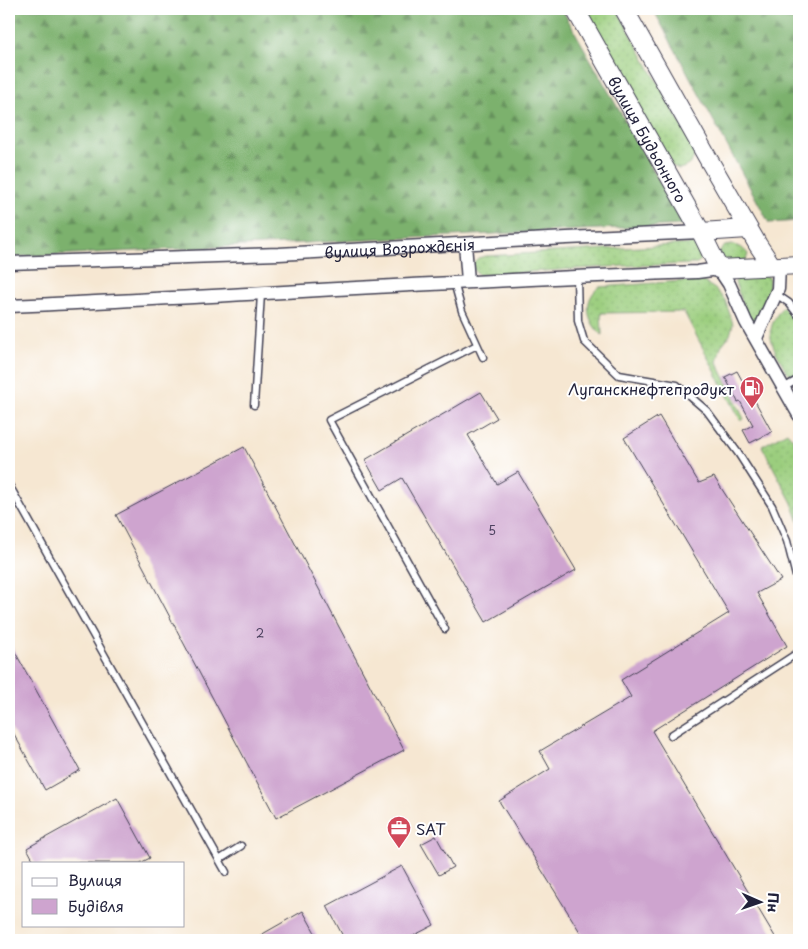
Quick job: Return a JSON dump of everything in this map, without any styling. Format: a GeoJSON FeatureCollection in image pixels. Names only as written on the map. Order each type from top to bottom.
{"type":"FeatureCollection","features":[{"type":"Feature","properties":{"kind":"main road","name":"вулиця Будьонного"},"geometry":{"type":"LineString","coordinates":[[575,9],[701,232],[719,269]]}},
{"type":"Feature","properties":{"kind":"main road"},"geometry":{"type":"LineString","coordinates":[[624,9],[748,229],[776,266]]}},
{"type":"Feature","properties":{"kind":"main road","name":"вулиця Возрождєнія"},"geometry":{"type":"LineString","coordinates":[[701,232],[748,229]]}},
{"type":"Feature","properties":{"kind":"main road"},"geometry":{"type":"LineString","coordinates":[[719,269],[799,265]]}},
{"type":"Feature","properties":{"kind":"street","name":"вулиця Возрождєнія"},"geometry":{"type":"LineString","coordinates":[[9,264],[279,254],[701,232]]}},
{"type":"Feature","properties":{"kind":"street"},"geometry":{"type":"LineString","coordinates":[[465,244],[468,281]]}},
{"type":"Feature","properties":{"kind":"street"},"geometry":{"type":"LineString","coordinates":[[756,338],[780,281],[776,266]]}},
{"type":"Feature","properties":{"kind":"street"},"geometry":{"type":"LineString","coordinates":[[9,306],[261,294],[468,281],[697,272],[719,269],[729,284],[746,322],[799,416]]}},
{"type":"Feature","properties":{"kind":"lane"},"geometry":{"type":"LineString","coordinates":[[577,276],[578,321],[584,341],[619,376],[677,385],[707,411],[738,453],[772,506],[788,541],[799,588]]}},
{"type":"Feature","properties":{"kind":"lane"},"geometry":{"type":"LineString","coordinates":[[454,282],[462,311],[483,357]]}},
{"type":"Feature","properties":{"kind":"lane"},"geometry":{"type":"LineString","coordinates":[[254,405],[261,294]]}},
{"type":"Feature","properties":{"kind":"lane"},"geometry":{"type":"LineString","coordinates":[[776,294],[789,303],[799,316]]}},
{"type":"Feature","properties":{"kind":"lane"},"geometry":{"type":"LineString","coordinates":[[445,630],[330,420],[477,344]]}},
{"type":"Feature","properties":{"kind":"lane"},"geometry":{"type":"LineString","coordinates":[[783,388],[799,379]]}},
{"type":"Feature","properties":{"kind":"lane"},"geometry":{"type":"LineString","coordinates":[[9,485],[226,872]]}},
{"type":"Feature","properties":{"kind":"lane"},"geometry":{"type":"LineString","coordinates":[[670,735],[799,652]]}},
{"type":"Feature","properties":{"kind":"lane"},"geometry":{"type":"LineString","coordinates":[[220,860],[241,846]]}},
{"type":"Feature","properties":{"kind":"green space"},"geometry":{"type":"Polygon","coordinates":[[[9,9],[562,9],[684,225],[9,257],[9,9]]]}},
{"type":"Feature","properties":{"kind":"green space"},"geometry":{"type":"Polygon","coordinates":[[[583,9],[617,9],[694,148],[693,159],[687,166],[679,169],[670,165],[583,9]]]}},
{"type":"Feature","properties":{"kind":"green space"},"geometry":{"type":"Polygon","coordinates":[[[653,9],[799,9],[799,221],[769,223],[653,9]]]}},
{"type":"Feature","properties":{"kind":"green space"},"geometry":{"type":"Polygon","coordinates":[[[691,244],[698,248],[701,254],[701,260],[695,264],[623,266],[479,275],[473,269],[474,262],[478,258],[486,256],[691,244]]]}},
{"type":"Feature","properties":{"kind":"green space"},"geometry":{"type":"Polygon","coordinates":[[[732,245],[743,249],[748,254],[746,260],[727,262],[719,255],[720,250],[725,246],[732,245]]]}},
{"type":"Feature","properties":{"kind":"green space"},"geometry":{"type":"Polygon","coordinates":[[[769,277],[769,292],[758,323],[751,325],[735,283],[737,278],[769,277]]]}},
{"type":"Feature","properties":{"kind":"green space"},"geometry":{"type":"Polygon","coordinates":[[[702,281],[715,289],[725,300],[733,324],[730,335],[721,346],[717,362],[744,419],[741,421],[684,312],[601,313],[602,335],[590,318],[588,311],[590,299],[599,287],[702,281]]]}},
{"type":"Feature","properties":{"kind":"green space"},"geometry":{"type":"Polygon","coordinates":[[[783,307],[798,325],[794,327],[799,337],[799,373],[794,375],[790,374],[785,368],[771,337],[774,320],[783,307]]]}},
{"type":"Feature","properties":{"kind":"green space"},"geometry":{"type":"Polygon","coordinates":[[[787,432],[799,446],[799,522],[792,503],[762,446],[787,432]]]}},
{"type":"Feature","properties":{"kind":"building"},"geometry":{"type":"Polygon","coordinates":[[[737,371],[772,432],[750,443],[743,430],[753,425],[725,377],[737,371]]]}},
{"type":"Feature","properties":{"kind":"building"},"geometry":{"type":"Polygon","coordinates":[[[481,392],[497,418],[468,435],[497,484],[518,472],[576,570],[486,622],[402,478],[382,490],[365,460],[481,392]]]}},
{"type":"Feature","properties":{"kind":"building"},"geometry":{"type":"Polygon","coordinates":[[[659,416],[699,483],[714,477],[781,580],[757,593],[787,646],[652,731],[777,940],[585,940],[499,801],[550,769],[540,751],[631,697],[621,680],[729,613],[624,438],[659,416]]]}},
{"type":"Feature","properties":{"kind":"building"},"geometry":{"type":"Polygon","coordinates":[[[244,447],[404,750],[276,818],[116,515],[244,447]]]}},
{"type":"Feature","properties":{"kind":"building"},"geometry":{"type":"Polygon","coordinates":[[[9,641],[80,770],[45,790],[9,725],[9,641]]]}},
{"type":"Feature","properties":{"kind":"building"},"geometry":{"type":"Polygon","coordinates":[[[117,798],[150,858],[142,862],[34,862],[27,848],[117,798]]]}},
{"type":"Feature","properties":{"kind":"building"},"geometry":{"type":"Polygon","coordinates":[[[436,836],[453,867],[439,875],[421,844],[436,836]]]}},
{"type":"Feature","properties":{"kind":"building"},"geometry":{"type":"Polygon","coordinates":[[[402,866],[434,925],[405,940],[345,940],[327,906],[402,866]]]}},
{"type":"Feature","properties":{"kind":"building"},"geometry":{"type":"Polygon","coordinates":[[[303,911],[319,940],[252,940],[303,911]]]}},
{"type":"Feature","properties":{"kind":"place","name":"Луганскнефтепродукт"},"geometry":{"type":"Point","coordinates":[752,409]}},
{"type":"Feature","properties":{"kind":"place","name":"SAT"},"geometry":{"type":"Point","coordinates":[399,849]}}]}
